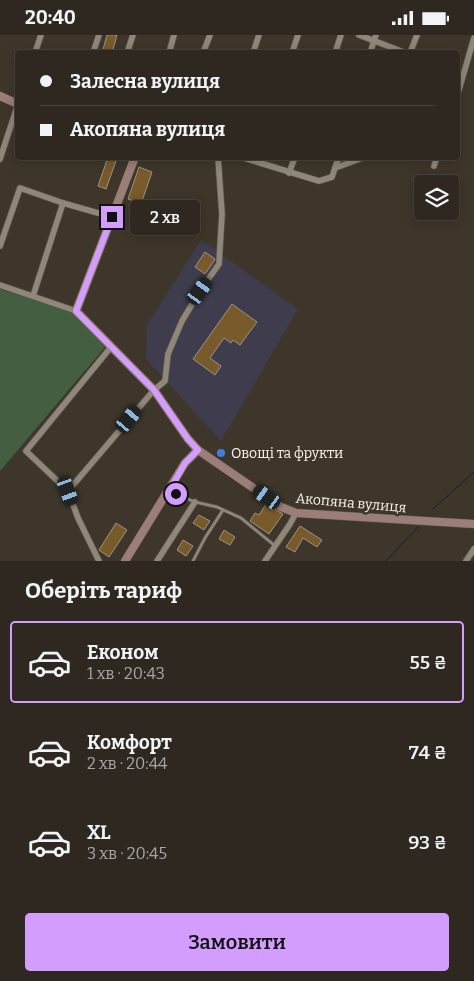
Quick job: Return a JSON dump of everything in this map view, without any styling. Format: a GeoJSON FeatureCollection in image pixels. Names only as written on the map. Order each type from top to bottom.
{"type":"FeatureCollection","features":[{"type":"Feature","properties":{"kind":"main road"},"geometry":{"type":"LineString","coordinates":[[0,96],[15,103]]}},
{"type":"Feature","properties":{"kind":"main road"},"geometry":{"type":"LineString","coordinates":[[76,311],[134,160]]}},
{"type":"Feature","properties":{"kind":"main road","name":"Акопяна вулиця"},"geometry":{"type":"LineString","coordinates":[[76,311],[154,390],[188,439],[198,450],[281,507],[296,513],[474,524]]}},
{"type":"Feature","properties":{"kind":"main road"},"geometry":{"type":"LineString","coordinates":[[125,561],[185,463],[198,450]]}},
{"type":"Feature","properties":{"kind":"street"},"geometry":{"type":"LineString","coordinates":[[36,50],[41,35]]}},
{"type":"Feature","properties":{"kind":"street"},"geometry":{"type":"LineString","coordinates":[[94,50],[99,35]]}},
{"type":"Feature","properties":{"kind":"street"},"geometry":{"type":"LineString","coordinates":[[128,50],[133,35]]}},
{"type":"Feature","properties":{"kind":"street"},"geometry":{"type":"LineString","coordinates":[[170,50],[174,35]]}},
{"type":"Feature","properties":{"kind":"street"},"geometry":{"type":"LineString","coordinates":[[204,50],[210,35]]}},
{"type":"Feature","properties":{"kind":"street"},"geometry":{"type":"LineString","coordinates":[[254,50],[259,35]]}},
{"type":"Feature","properties":{"kind":"street"},"geometry":{"type":"LineString","coordinates":[[293,50],[298,35]]}},
{"type":"Feature","properties":{"kind":"street"},"geometry":{"type":"LineString","coordinates":[[335,50],[341,35]]}},
{"type":"Feature","properties":{"kind":"street"},"geometry":{"type":"LineString","coordinates":[[359,35],[375,38],[400,50]]}},
{"type":"Feature","properties":{"kind":"street"},"geometry":{"type":"LineString","coordinates":[[411,50],[417,35]]}},
{"type":"Feature","properties":{"kind":"street"},"geometry":{"type":"LineString","coordinates":[[371,50],[375,38]]}},
{"type":"Feature","properties":{"kind":"street"},"geometry":{"type":"LineString","coordinates":[[460,76],[474,38]]}},
{"type":"Feature","properties":{"kind":"street"},"geometry":{"type":"LineString","coordinates":[[0,159],[15,113]]}},
{"type":"Feature","properties":{"kind":"street"},"geometry":{"type":"LineString","coordinates":[[68,491],[154,390],[165,381],[168,354],[182,321],[219,264],[222,214],[218,160]]}},
{"type":"Feature","properties":{"kind":"street"},"geometry":{"type":"LineString","coordinates":[[256,160],[289,173],[319,181],[332,177],[338,160]]}},
{"type":"Feature","properties":{"kind":"street"},"geometry":{"type":"LineString","coordinates":[[289,173],[294,160]]}},
{"type":"Feature","properties":{"kind":"street"},"geometry":{"type":"LineString","coordinates":[[335,168],[357,160]]}},
{"type":"Feature","properties":{"kind":"street"},"geometry":{"type":"LineString","coordinates":[[434,166],[436,160]]}},
{"type":"Feature","properties":{"kind":"street"},"geometry":{"type":"LineString","coordinates":[[0,246],[20,188],[112,217]]}},
{"type":"Feature","properties":{"kind":"street"},"geometry":{"type":"LineString","coordinates":[[33,296],[63,203]]}},
{"type":"Feature","properties":{"kind":"street","name":"Акопяна вулиця"},"geometry":{"type":"LineString","coordinates":[[0,285],[76,311]]}},
{"type":"Feature","properties":{"kind":"street"},"geometry":{"type":"LineString","coordinates":[[99,561],[78,518],[68,491],[26,451],[111,347]]}},
{"type":"Feature","properties":{"kind":"street"},"geometry":{"type":"LineString","coordinates":[[156,561],[195,502]]}},
{"type":"Feature","properties":{"kind":"street"},"geometry":{"type":"LineString","coordinates":[[265,561],[296,513]]}},
{"type":"Feature","properties":{"kind":"street"},"geometry":{"type":"LineString","coordinates":[[466,561],[474,549]]}},
{"type":"Feature","properties":{"kind":"lane"},"geometry":{"type":"LineString","coordinates":[[169,491],[241,518],[275,545]]}},
{"type":"Feature","properties":{"kind":"lane"},"geometry":{"type":"LineString","coordinates":[[193,561],[223,510]]}},
{"type":"Feature","properties":{"kind":"shaded area"},"geometry":{"type":"Polygon","coordinates":[[[201,240],[298,309],[221,441],[146,359],[147,325],[201,240]]]}},
{"type":"Feature","properties":{"kind":"green space"},"geometry":{"type":"Polygon","coordinates":[[[0,289],[73,313],[106,346],[0,471],[0,289]]]}},
{"type":"Feature","properties":{"kind":"building"},"geometry":{"type":"Polygon","coordinates":[[[107,35],[117,35],[113,50],[103,50],[107,35]]]}},
{"type":"Feature","properties":{"kind":"building"},"geometry":{"type":"Polygon","coordinates":[[[107,160],[116,160],[106,189],[98,186],[107,160]]]}},
{"type":"Feature","properties":{"kind":"building"},"geometry":{"type":"Polygon","coordinates":[[[139,167],[152,172],[141,204],[128,199],[139,167]]]}},
{"type":"Feature","properties":{"kind":"building"},"geometry":{"type":"Polygon","coordinates":[[[205,252],[215,259],[205,274],[195,267],[205,252]]]}},
{"type":"Feature","properties":{"kind":"building"},"geometry":{"type":"Polygon","coordinates":[[[232,304],[257,322],[240,345],[233,340],[231,343],[224,338],[210,358],[221,366],[215,375],[193,359],[232,304]]]}},
{"type":"Feature","properties":{"kind":"building"},"geometry":{"type":"Polygon","coordinates":[[[266,504],[283,514],[269,534],[250,521],[255,513],[259,515],[266,504]]]}},
{"type":"Feature","properties":{"kind":"building"},"geometry":{"type":"Polygon","coordinates":[[[199,515],[210,521],[204,530],[193,523],[199,515]]]}},
{"type":"Feature","properties":{"kind":"building"},"geometry":{"type":"Polygon","coordinates":[[[116,523],[127,530],[109,557],[99,550],[116,523]]]}},
{"type":"Feature","properties":{"kind":"building"},"geometry":{"type":"Polygon","coordinates":[[[300,526],[322,540],[317,547],[303,538],[295,552],[286,547],[300,526]]]}},
{"type":"Feature","properties":{"kind":"building"},"geometry":{"type":"Polygon","coordinates":[[[224,530],[235,537],[230,545],[219,539],[224,530]]]}},
{"type":"Feature","properties":{"kind":"building"},"geometry":{"type":"Polygon","coordinates":[[[183,540],[193,546],[186,556],[177,550],[183,540]]]}},
{"type":"Feature","properties":{"kind":"waterway"},"geometry":{"type":"LineString","coordinates":[[433,509],[474,472]]}},
{"type":"Feature","properties":{"kind":"waterway"},"geometry":{"type":"LineString","coordinates":[[386,561],[418,527]]}},
{"type":"Feature","properties":{"kind":"place","name":"Овощі та фрукти"},"geometry":{"type":"Point","coordinates":[221,453]}},
{"type":"Feature","properties":{"kind":"route"},"geometry":{"type":"LineString","coordinates":[[112,217],[76,311],[154,390],[188,439],[198,450],[185,463],[169,491],[176,494]]}}]}
